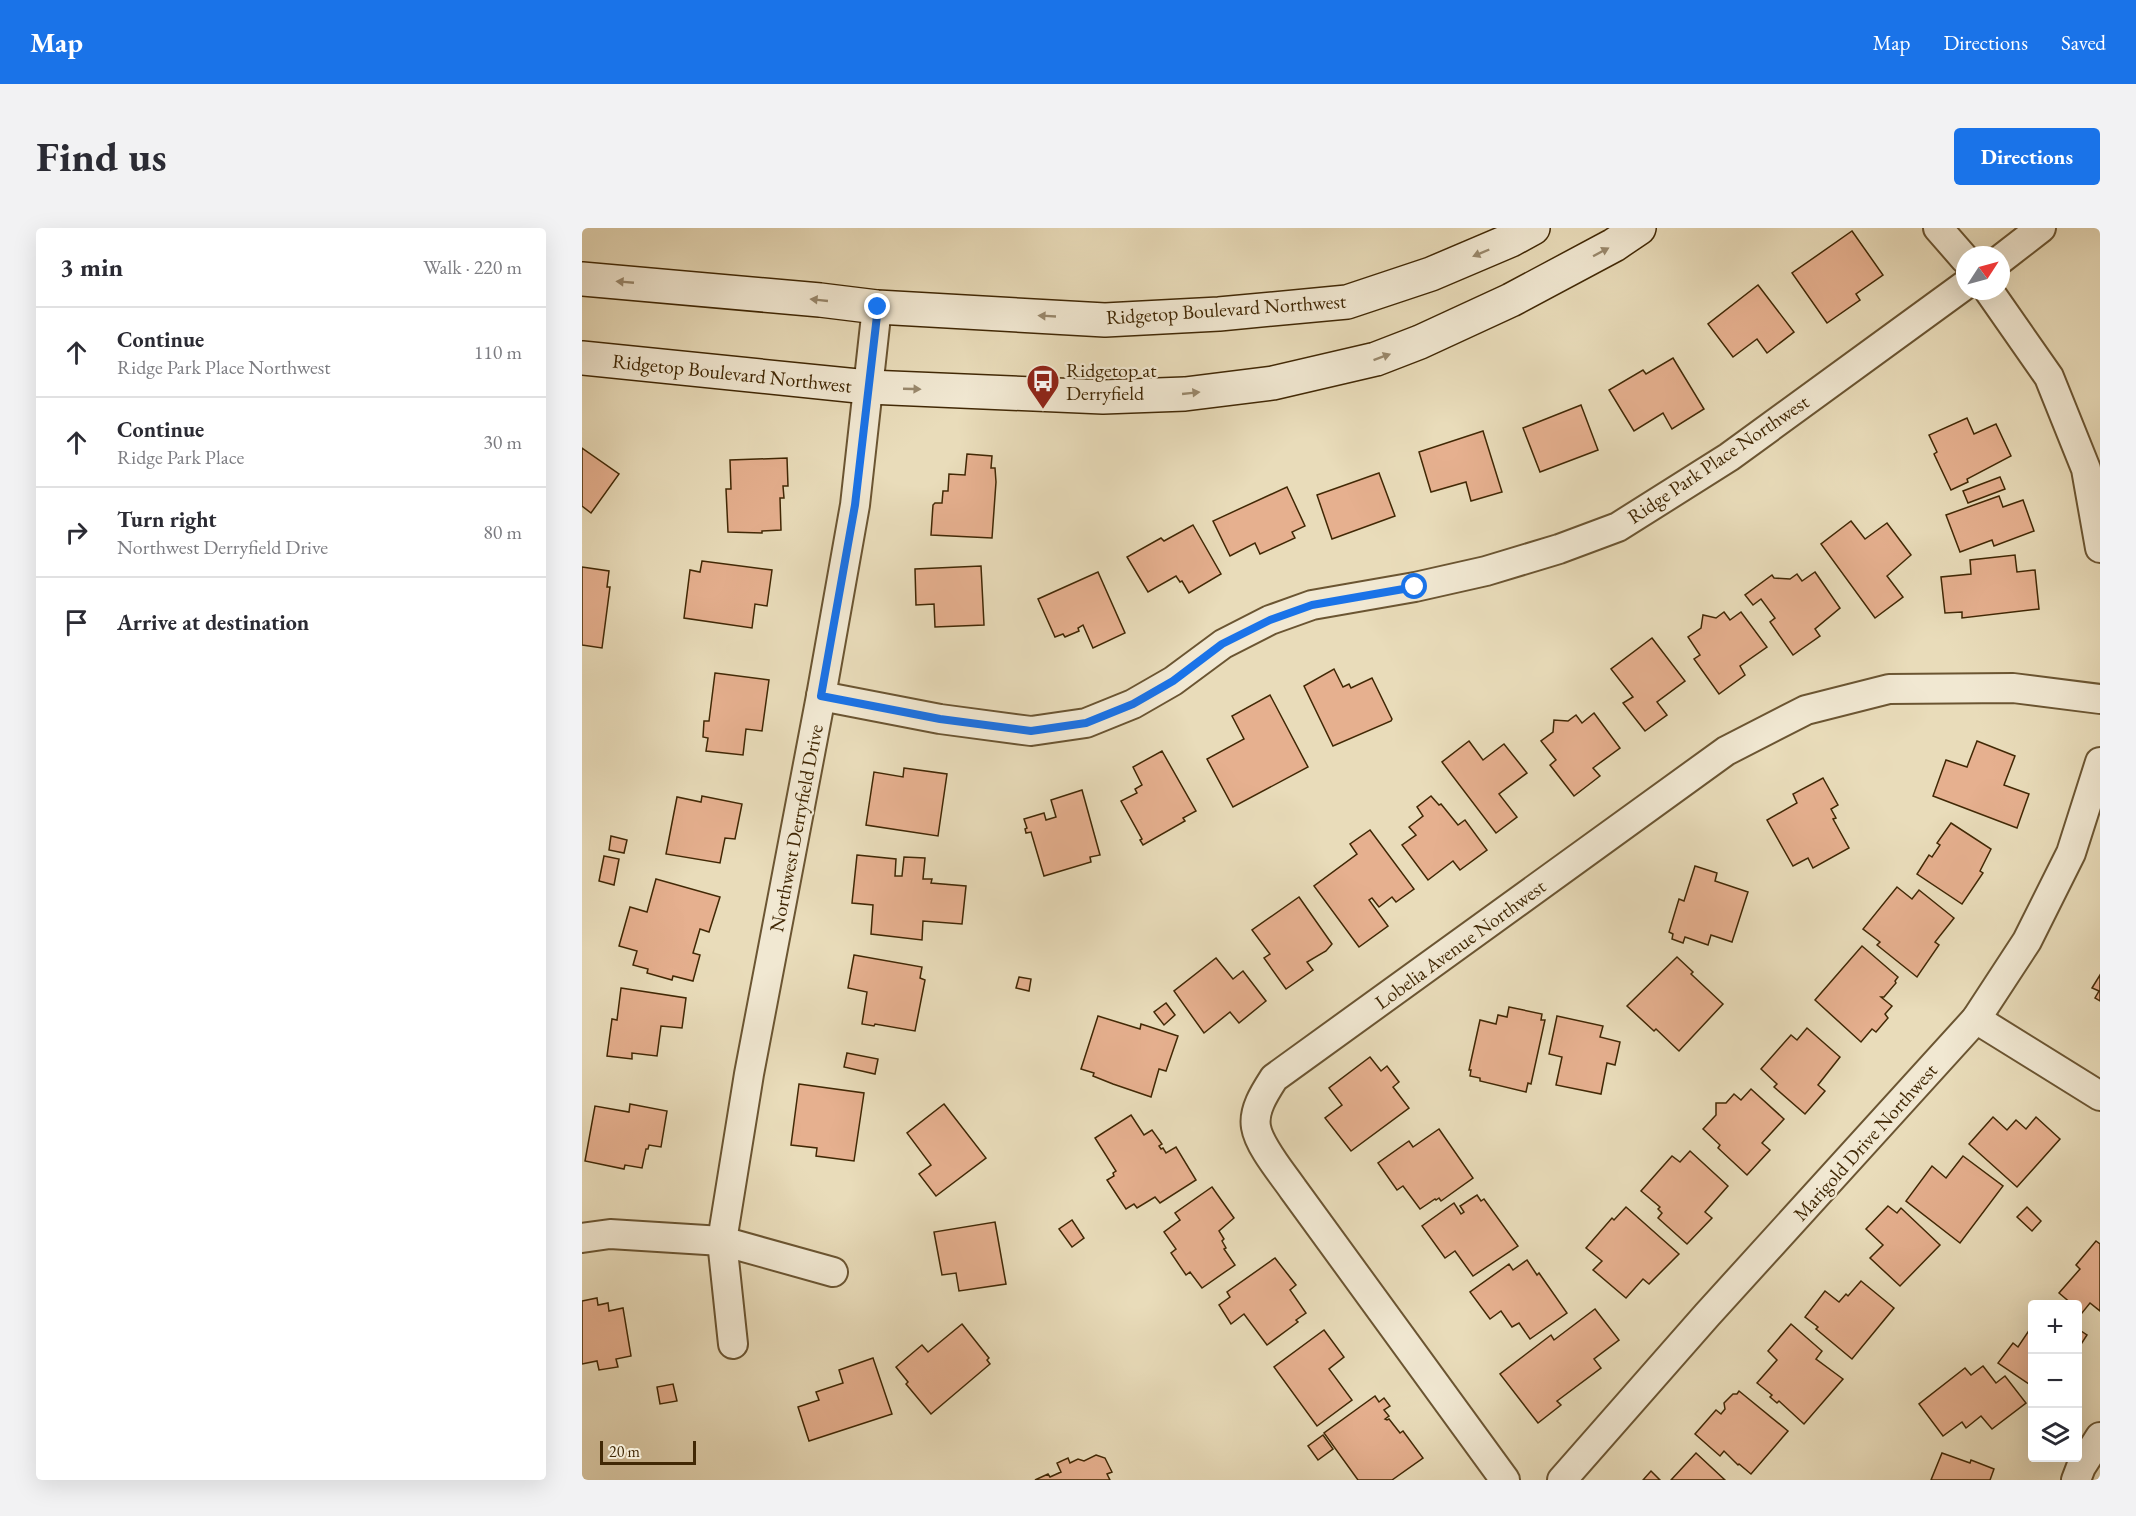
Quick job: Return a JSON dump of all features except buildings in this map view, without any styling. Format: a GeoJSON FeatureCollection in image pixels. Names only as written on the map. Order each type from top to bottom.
{"type":"FeatureCollection","features":[{"type":"Feature","properties":{"kind":"main road","name":"Ridgetop Boulevard Northwest"},"geometry":{"type":"LineString","coordinates":[[582,279],[878,307],[1105,320],[1219,314],[1347,302],[1431,274],[1511,240],[1533,228]]}},
{"type":"Feature","properties":{"kind":"main road","name":"Ridgetop Boulevard Northwest"},"geometry":{"type":"LineString","coordinates":[[582,358],[868,387],[1102,397],[1185,393],[1273,383],[1376,360],[1420,342],[1511,300],[1614,245],[1639,228]]}},
{"type":"Feature","properties":{"kind":"street"},"geometry":{"type":"LineString","coordinates":[[1938,228],[1956,249]]}},
{"type":"Feature","properties":{"kind":"street"},"geometry":{"type":"LineString","coordinates":[[2010,252],[2041,228]]}},
{"type":"Feature","properties":{"kind":"street","name":"Ridge Park Place Northwest"},"geometry":{"type":"LineString","coordinates":[[821,696],[940,719],[1031,731],[1086,723],[1133,704],[1173,681],[1222,644],[1270,620],[1312,605],[1415,587],[1486,571],[1559,549],[1618,527],[1729,457],[1956,292]]}},
{"type":"Feature","properties":{"kind":"street"},"geometry":{"type":"LineString","coordinates":[[1995,300],[2049,377],[2086,469],[2100,548]]}},
{"type":"Feature","properties":{"kind":"street","name":"Northwest Derryfield Drive"},"geometry":{"type":"LineString","coordinates":[[734,1344],[722,1241],[745,1095],[855,505],[878,307]]}},
{"type":"Feature","properties":{"kind":"street","name":"Lobelia Avenue Northwest"},"geometry":{"type":"LineString","coordinates":[[1505,1480],[1293,1189],[1264,1145],[1255,1126],[1260,1101],[1274,1078],[1725,751],[1806,710],[1889,689],[2013,688],[2100,699]]}},
{"type":"Feature","properties":{"kind":"street","name":"Marigold Drive Northwest"},"geometry":{"type":"LineString","coordinates":[[1563,1480],[1707,1315],[1976,1019],[2027,941],[2071,853],[2100,762]]}},
{"type":"Feature","properties":{"kind":"street"},"geometry":{"type":"LineString","coordinates":[[1976,1019],[2100,1096]]}},
{"type":"Feature","properties":{"kind":"street"},"geometry":{"type":"LineString","coordinates":[[582,1238],[610,1234],[722,1241],[833,1272]]}},
{"type":"Feature","properties":{"kind":"street"},"geometry":{"type":"LineString","coordinates":[[2076,1480],[2080,1467],[2100,1437]]}},
{"type":"Feature","properties":{"kind":"place","name":"Ridgetop at Derryfield"},"geometry":{"type":"Point","coordinates":[1043,410]}},
{"type":"Feature","properties":{"kind":"route"},"geometry":{"type":"LineString","coordinates":[[878,307],[855,505],[821,696],[940,719],[1031,731],[1086,723],[1133,704],[1173,681],[1222,644],[1270,620],[1312,605],[1415,587]]}}]}
